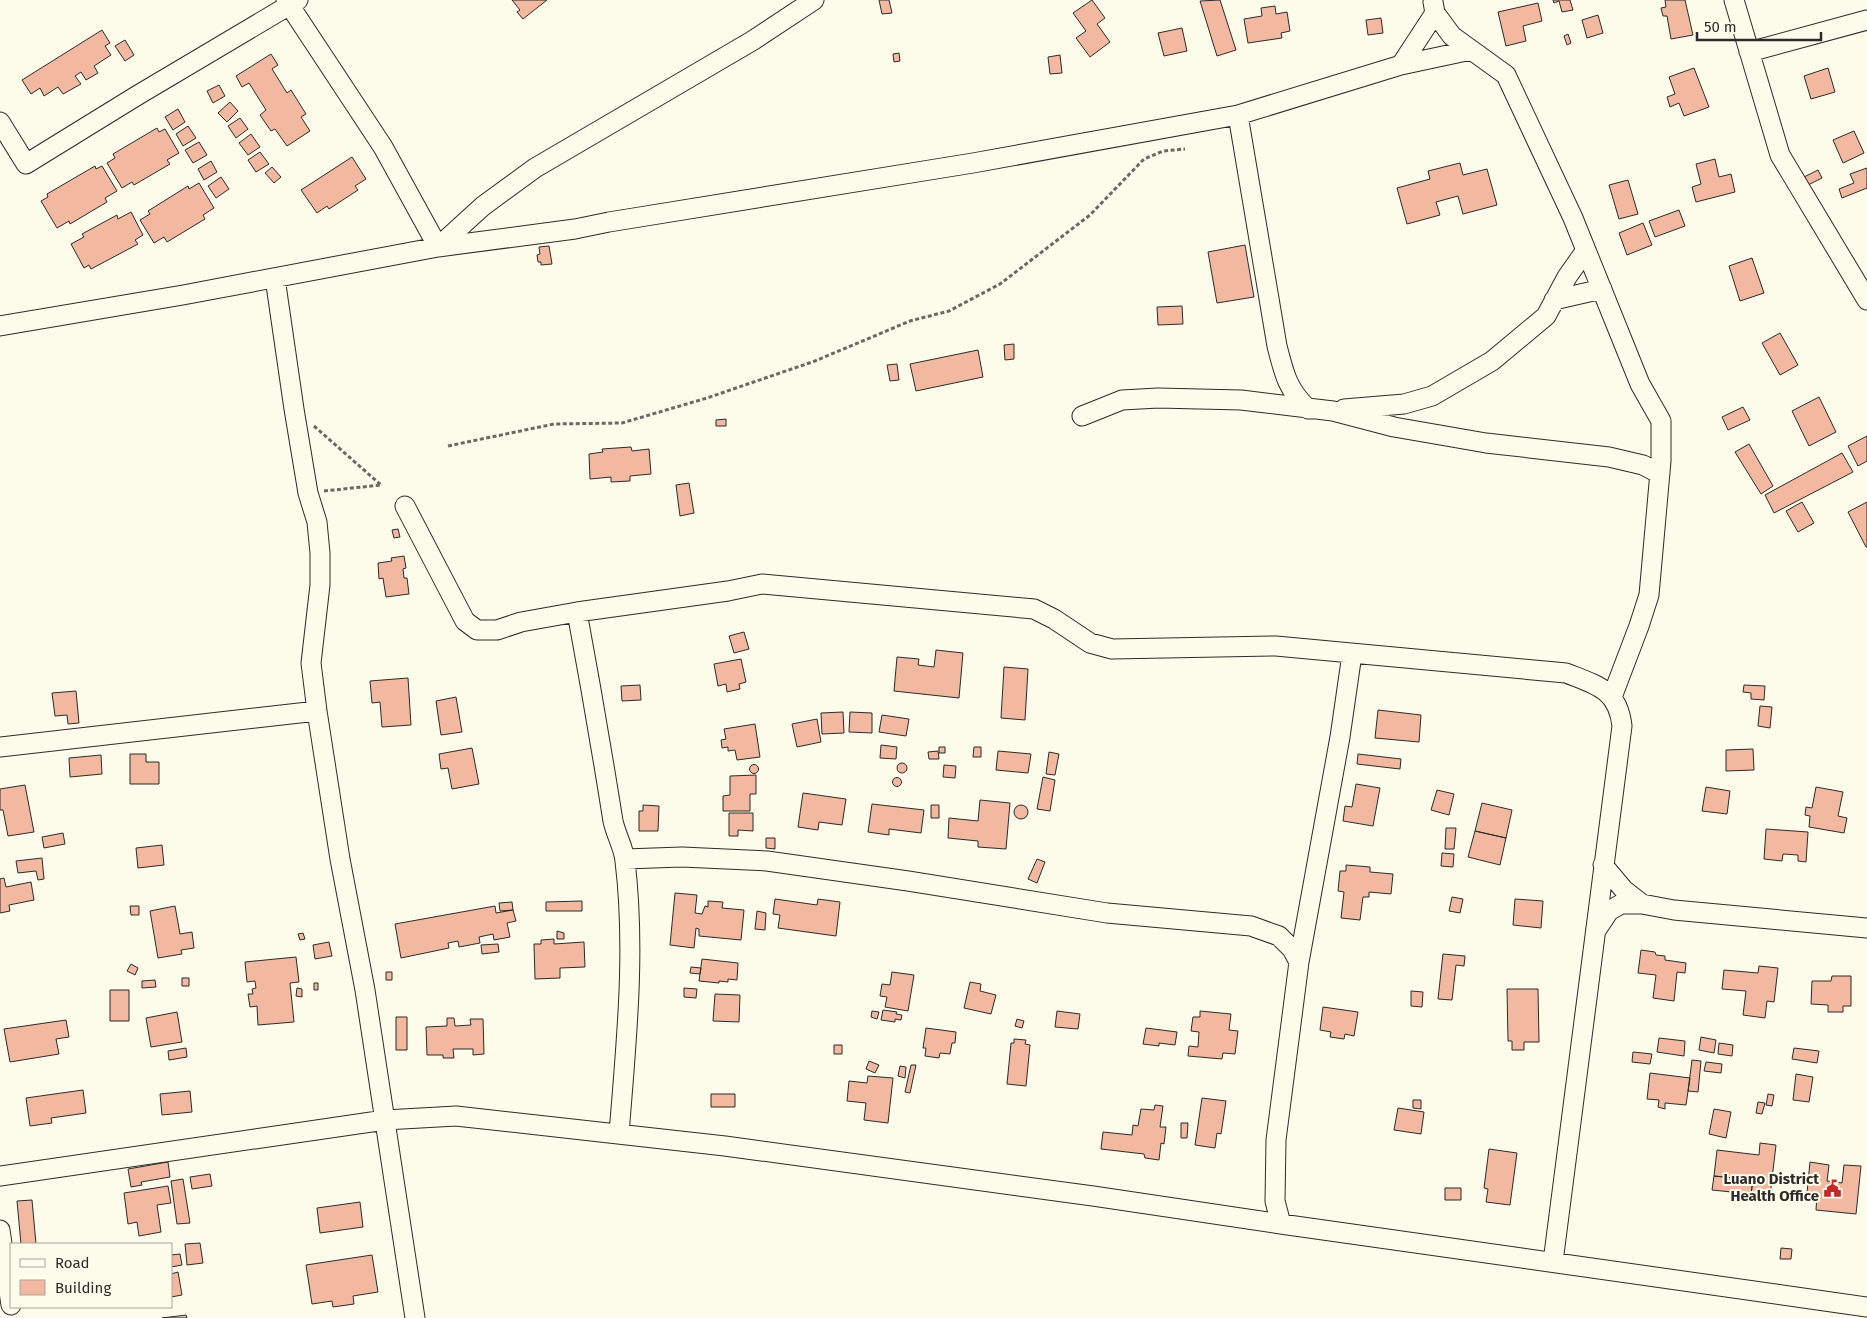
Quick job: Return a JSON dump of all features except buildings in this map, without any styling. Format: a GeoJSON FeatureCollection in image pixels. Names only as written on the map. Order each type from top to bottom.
{"type":"FeatureCollection","features":[{"type":"Feature","properties":{"kind":"street"},"geometry":{"type":"LineString","coordinates":[[438,247],[483,206],[535,168],[752,41],[814,0]]}},
{"type":"Feature","properties":{"kind":"street"},"geometry":{"type":"LineString","coordinates":[[1734,0],[1780,155],[1867,300]]}},
{"type":"Feature","properties":{"kind":"street"},"geometry":{"type":"LineString","coordinates":[[0,122],[26,164],[291,2],[383,148],[438,247]]}},
{"type":"Feature","properties":{"kind":"street"},"geometry":{"type":"LineString","coordinates":[[1401,64],[1434,6],[1452,36],[1506,75],[1573,218],[1640,384],[1661,421],[1660,474],[1649,595],[1612,697]]}},
{"type":"Feature","properties":{"kind":"street"},"geometry":{"type":"LineString","coordinates":[[1749,52],[1867,20]]}},
{"type":"Feature","properties":{"kind":"street"},"geometry":{"type":"LineString","coordinates":[[0,326],[275,278],[438,247],[575,229],[964,164],[1238,114],[1401,64],[1471,50]]}},
{"type":"Feature","properties":{"kind":"street"},"geometry":{"type":"LineString","coordinates":[[1238,114],[1277,346],[1284,374],[1295,396],[1308,409]]}},
{"type":"Feature","properties":{"kind":"street"},"geometry":{"type":"LineString","coordinates":[[1333,411],[1404,404],[1432,396],[1492,361],[1546,316],[1567,277],[1586,250]]}},
{"type":"Feature","properties":{"kind":"street"},"geometry":{"type":"LineString","coordinates":[[275,278],[308,492],[317,522],[320,553],[320,585],[311,663],[317,711],[385,1120],[415,1318]]}},
{"type":"Feature","properties":{"kind":"street"},"geometry":{"type":"LineString","coordinates":[[1554,300],[1602,288]]}},
{"type":"Feature","properties":{"kind":"street"},"geometry":{"type":"LineString","coordinates":[[1082,416],[1122,400],[1158,398],[1241,400],[1333,411],[1394,427],[1486,443],[1609,457],[1644,465],[1660,474]]}},
{"type":"Feature","properties":{"kind":"street"},"geometry":{"type":"LineString","coordinates":[[406,506],[464,621],[477,630],[497,630],[521,622],[577,612],[728,591],[762,584],[1034,610],[1054,619],[1090,643],[1112,649],[1276,646],[1566,673],[1599,686],[1612,697],[1620,711],[1622,726],[1553,1262]]}},
{"type":"Feature","properties":{"kind":"street"},"geometry":{"type":"LineString","coordinates":[[577,612],[607,774],[614,824],[625,859],[629,925],[630,994],[619,1134]]}},
{"type":"Feature","properties":{"kind":"street"},"geometry":{"type":"LineString","coordinates":[[1281,1224],[1275,1200],[1276,1140],[1299,962],[1340,737],[1352,654]]}},
{"type":"Feature","properties":{"kind":"street"},"geometry":{"type":"LineString","coordinates":[[0,747],[317,711]]}},
{"type":"Feature","properties":{"kind":"street"},"geometry":{"type":"LineString","coordinates":[[625,859],[682,856],[767,862],[908,881],[1107,913],[1251,926],[1279,936],[1292,949],[1299,962]]}},
{"type":"Feature","properties":{"kind":"street"},"geometry":{"type":"LineString","coordinates":[[1604,865],[1624,890],[1642,904]]}},
{"type":"Feature","properties":{"kind":"street"},"geometry":{"type":"LineString","coordinates":[[1595,932],[1609,911],[1621,904],[1642,904],[1674,910],[1867,928]]}},
{"type":"Feature","properties":{"kind":"street"},"geometry":{"type":"LineString","coordinates":[[0,1176],[385,1120],[456,1116],[735,1147],[1093,1196],[1867,1307]]}},
{"type":"Feature","properties":{"kind":"street"},"geometry":{"type":"LineString","coordinates":[[0,1230],[10,1299]]}},
{"type":"Feature","properties":{"kind":"path"},"geometry":{"type":"LineString","coordinates":[[448,446],[554,424],[622,423],[707,398],[816,361],[910,321],[949,311],[1000,284],[1083,221],[1144,159],[1163,151],[1185,149]]}},
{"type":"Feature","properties":{"kind":"path"},"geometry":{"type":"LineString","coordinates":[[294,408],[381,485],[308,492]]}},
{"type":"Feature","properties":{"kind":"place","name":"Luano District Health Office"},"geometry":{"type":"Point","coordinates":[1833,1188]}}]}
